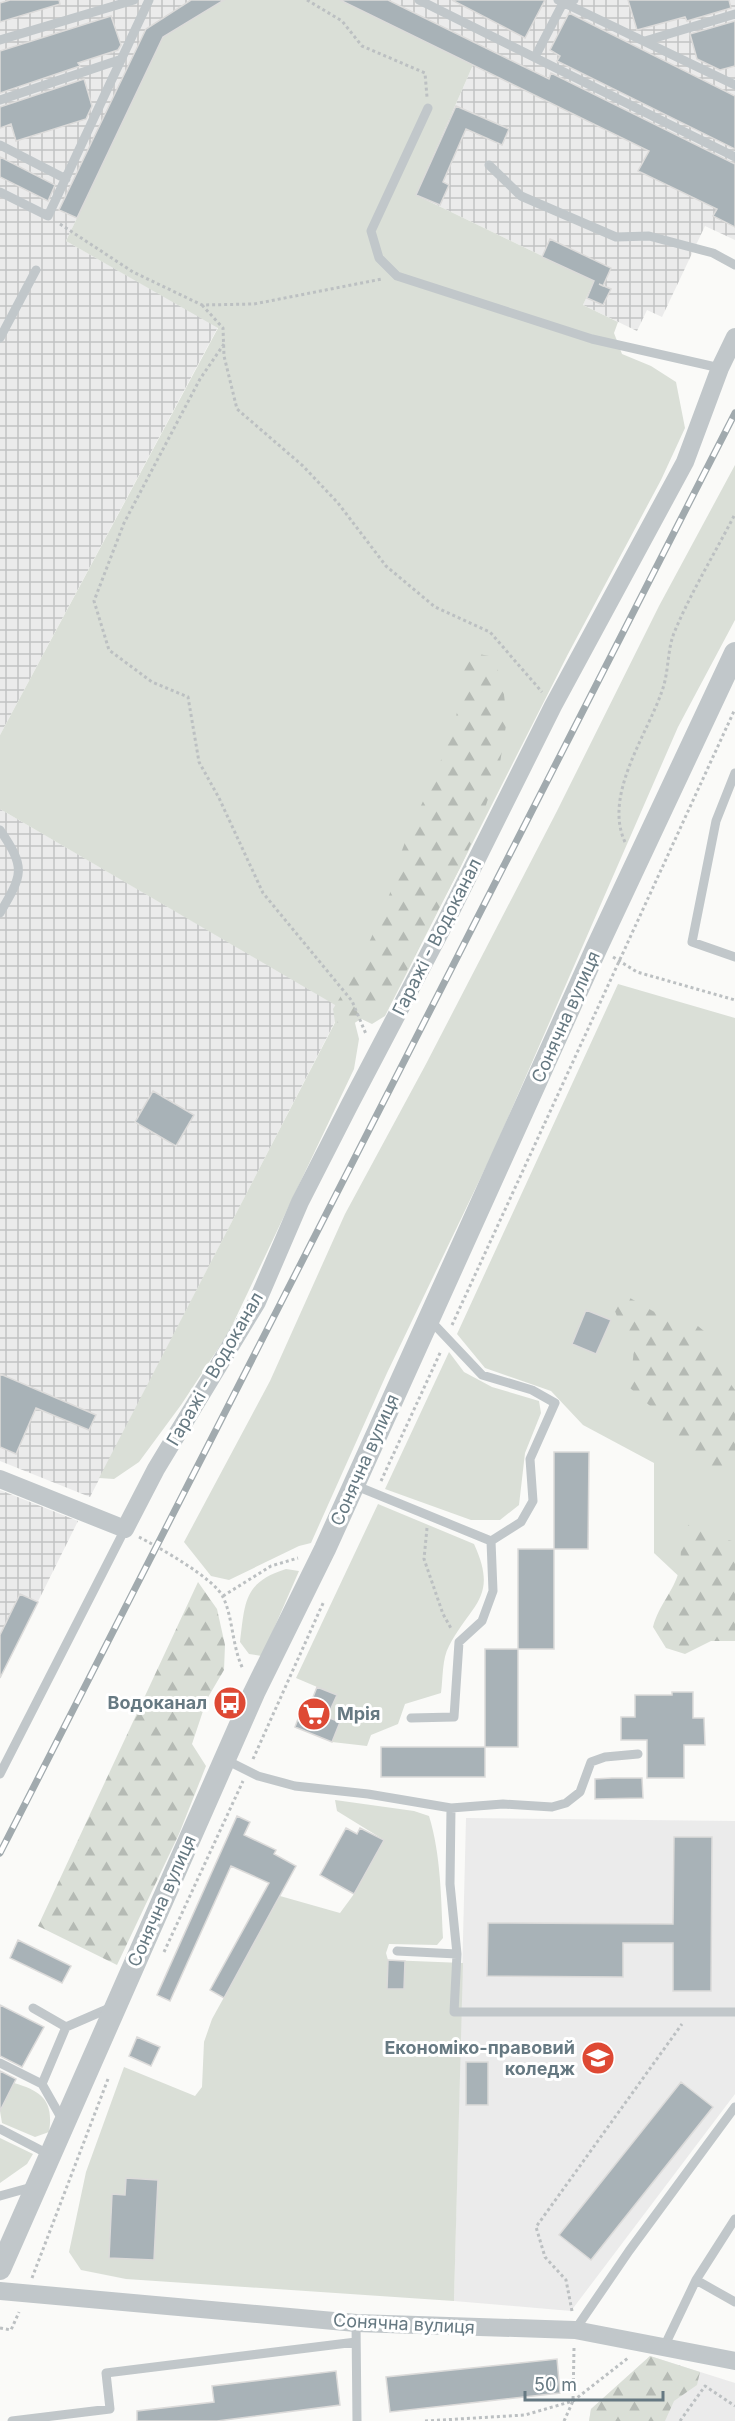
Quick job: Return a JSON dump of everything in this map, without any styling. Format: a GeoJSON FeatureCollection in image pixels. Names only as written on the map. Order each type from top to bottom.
{"type":"FeatureCollection","features":[{"type":"Feature","properties":{"kind":"street","name":"Гаражі - Водоканал"},"geometry":{"type":"LineString","coordinates":[[124,1529],[156,1469],[257,1302],[300,1202],[446,921],[553,706],[685,462],[720,368],[735,338]]}},
{"type":"Feature","properties":{"kind":"street","name":"Сонячна вулиця"},"geometry":{"type":"LineString","coordinates":[[0,2269],[254,1693],[325,1549],[365,1489],[429,1319],[597,947],[735,653]]}},
{"type":"Feature","properties":{"kind":"street"},"geometry":{"type":"LineString","coordinates":[[0,1479],[124,1529]]}},
{"type":"Feature","properties":{"kind":"street","name":"Сонячна вулиця"},"geometry":{"type":"LineString","coordinates":[[0,2291],[356,2323],[575,2330],[735,2361]]}},
{"type":"Feature","properties":{"kind":"lane"},"geometry":{"type":"LineString","coordinates":[[0,40],[134,0]]}},
{"type":"Feature","properties":{"kind":"lane"},"geometry":{"type":"LineString","coordinates":[[0,192],[48,216],[149,0]]}},
{"type":"Feature","properties":{"kind":"lane"},"geometry":{"type":"LineString","coordinates":[[419,0],[735,157]]}},
{"type":"Feature","properties":{"kind":"lane"},"geometry":{"type":"LineString","coordinates":[[561,1],[574,0]]}},
{"type":"Feature","properties":{"kind":"lane"},"geometry":{"type":"LineString","coordinates":[[535,57],[561,1]]}},
{"type":"Feature","properties":{"kind":"lane"},"geometry":{"type":"LineString","coordinates":[[561,1],[735,85]]}},
{"type":"Feature","properties":{"kind":"lane"},"geometry":{"type":"LineString","coordinates":[[645,41],[735,15]]}},
{"type":"Feature","properties":{"kind":"lane"},"geometry":{"type":"LineString","coordinates":[[0,100],[119,60]]}},
{"type":"Feature","properties":{"kind":"lane"},"geometry":{"type":"LineString","coordinates":[[428,108],[371,231],[379,258],[397,276],[592,339],[720,368]]}},
{"type":"Feature","properties":{"kind":"lane"},"geometry":{"type":"LineString","coordinates":[[0,145],[66,179]]}},
{"type":"Feature","properties":{"kind":"lane"},"geometry":{"type":"LineString","coordinates":[[489,165],[521,196],[616,237],[649,236],[713,253],[735,265]]}},
{"type":"Feature","properties":{"kind":"lane"},"geometry":{"type":"LineString","coordinates":[[0,339],[36,270]]}},
{"type":"Feature","properties":{"kind":"lane"},"geometry":{"type":"LineString","coordinates":[[735,773],[716,821],[692,942],[735,957]]}},
{"type":"Feature","properties":{"kind":"lane"},"geometry":{"type":"LineString","coordinates":[[0,830],[19,858],[16,885],[0,913]]}},
{"type":"Feature","properties":{"kind":"lane"},"geometry":{"type":"LineString","coordinates":[[429,1319],[482,1375],[532,1390],[555,1403],[530,1459],[533,1501],[520,1522],[491,1540]]}},
{"type":"Feature","properties":{"kind":"lane"},"geometry":{"type":"LineString","coordinates":[[365,1489],[491,1540]]}},
{"type":"Feature","properties":{"kind":"lane"},"geometry":{"type":"LineString","coordinates":[[0,1774],[124,1529]]}},
{"type":"Feature","properties":{"kind":"lane"},"geometry":{"type":"LineString","coordinates":[[411,1718],[454,1717],[459,1641],[482,1622],[492,1591],[491,1540]]}},
{"type":"Feature","properties":{"kind":"lane"},"geometry":{"type":"LineString","coordinates":[[224,1758],[247,1770],[294,1786],[368,1794],[451,1808],[503,1804],[552,1807],[566,1803],[579,1792],[591,1762],[605,1757],[638,1754]]}},
{"type":"Feature","properties":{"kind":"lane"},"geometry":{"type":"LineString","coordinates":[[451,1808],[450,1884],[457,1954],[454,2012],[735,2012]]}},
{"type":"Feature","properties":{"kind":"lane"},"geometry":{"type":"LineString","coordinates":[[397,1951],[457,1954]]}},
{"type":"Feature","properties":{"kind":"lane"},"geometry":{"type":"LineString","coordinates":[[42,2084],[66,2027],[117,2005]]}},
{"type":"Feature","properties":{"kind":"lane"},"geometry":{"type":"LineString","coordinates":[[33,2008],[66,2027]]}},
{"type":"Feature","properties":{"kind":"lane"},"geometry":{"type":"LineString","coordinates":[[0,2063],[42,2084],[64,2123]]}},
{"type":"Feature","properties":{"kind":"lane"},"geometry":{"type":"LineString","coordinates":[[575,2330],[629,2251],[735,2107]]}},
{"type":"Feature","properties":{"kind":"lane"},"geometry":{"type":"LineString","coordinates":[[0,2129],[50,2155]]}},
{"type":"Feature","properties":{"kind":"lane"},"geometry":{"type":"LineString","coordinates":[[0,2196],[36,2187]]}},
{"type":"Feature","properties":{"kind":"lane"},"geometry":{"type":"LineString","coordinates":[[655,2346],[735,2219]]}},
{"type":"Feature","properties":{"kind":"lane"},"geometry":{"type":"LineString","coordinates":[[696,2280],[735,2302]]}},
{"type":"Feature","properties":{"kind":"lane"},"geometry":{"type":"LineString","coordinates":[[356,2323],[357,2421]]}},
{"type":"Feature","properties":{"kind":"lane"},"geometry":{"type":"LineString","coordinates":[[12,2421],[110,2409],[106,2373],[356,2342]]}},
{"type":"Feature","properties":{"kind":"path"},"geometry":{"type":"LineString","coordinates":[[307,0],[342,21],[362,46],[425,73],[428,108]]}},
{"type":"Feature","properties":{"kind":"path"},"geometry":{"type":"LineString","coordinates":[[48,216],[133,272],[202,305],[223,328],[237,410],[303,466],[338,503],[386,566],[435,607],[490,632],[553,706]]}},
{"type":"Feature","properties":{"kind":"path"},"geometry":{"type":"LineString","coordinates":[[202,305],[254,304],[397,276]]}},
{"type":"Feature","properties":{"kind":"path"},"geometry":{"type":"LineString","coordinates":[[224,344],[200,379],[124,523],[94,601],[109,650],[152,682],[188,697],[199,762],[219,798],[263,893],[352,1001],[376,1055]]}},
{"type":"Feature","properties":{"kind":"path"},"geometry":{"type":"LineString","coordinates":[[636,865],[621,832],[617,805],[632,762],[663,689],[674,634],[735,514]]}},
{"type":"Feature","properties":{"kind":"path"},"geometry":{"type":"LineString","coordinates":[[365,1489],[447,1337],[735,709]]}},
{"type":"Feature","properties":{"kind":"path"},"geometry":{"type":"LineString","coordinates":[[597,947],[638,972],[735,1000]]}},
{"type":"Feature","properties":{"kind":"path"},"geometry":{"type":"LineString","coordinates":[[429,1515],[424,1559],[443,1614],[459,1641]]}},
{"type":"Feature","properties":{"kind":"path"},"geometry":{"type":"LineString","coordinates":[[124,1529],[178,1557],[223,1596],[237,1657],[254,1693]]}},
{"type":"Feature","properties":{"kind":"path"},"geometry":{"type":"LineString","coordinates":[[223,1596],[271,1566],[325,1549]]}},
{"type":"Feature","properties":{"kind":"path"},"geometry":{"type":"LineString","coordinates":[[164,1953],[326,1598]]}},
{"type":"Feature","properties":{"kind":"path"},"geometry":{"type":"LineString","coordinates":[[564,2421],[573,2401],[575,2330],[566,2280],[545,2257],[536,2227],[692,2011]]}},
{"type":"Feature","properties":{"kind":"path"},"geometry":{"type":"LineString","coordinates":[[0,2328],[11,2330],[112,2069]]}},
{"type":"Feature","properties":{"kind":"path"},"geometry":{"type":"LineString","coordinates":[[425,2421],[525,2415],[573,2401],[655,2346]]}},
{"type":"Feature","properties":{"kind":"path"},"geometry":{"type":"LineString","coordinates":[[680,2421],[705,2386],[735,2406]]}},
{"type":"Feature","properties":{"kind":"shaded area"},"geometry":{"type":"Polygon","coordinates":[[[0,0],[224,0],[163,37],[66,241],[218,327],[0,735],[0,0]]]}},
{"type":"Feature","properties":{"kind":"shaded area"},"geometry":{"type":"Polygon","coordinates":[[[341,0],[735,0],[735,240],[705,226],[662,317],[647,310],[637,331],[583,305],[594,281],[416,195],[473,65],[341,0]]]}},
{"type":"Feature","properties":{"kind":"shaded area"},"geometry":{"type":"Polygon","coordinates":[[[0,809],[342,1008],[90,1497],[0,1461],[0,809]]]}},
{"type":"Feature","properties":{"kind":"shaded area"},"geometry":{"type":"Polygon","coordinates":[[[0,1490],[78,1521],[0,1678],[0,1490]]]}},
{"type":"Feature","properties":{"kind":"shaded area","name":"Економіко-правовий коледж"},"geometry":{"type":"Polygon","coordinates":[[[466,1818],[735,1821],[735,2094],[571,2311],[454,2301],[466,1818]]]}},
{"type":"Feature","properties":{"kind":"shaded area"},"geometry":{"type":"Polygon","coordinates":[[[650,2356],[735,2383],[735,2421],[589,2421],[591,2409],[650,2356]]]}},
{"type":"Feature","properties":{"kind":"green space"},"geometry":{"type":"Polygon","coordinates":[[[224,0],[341,0],[473,65],[416,195],[594,281],[583,305],[618,322],[614,333],[622,354],[651,366],[676,382],[685,428],[661,480],[568,654],[385,1016],[372,1024],[353,1015],[359,1039],[354,1069],[229,1332],[181,1405],[139,1462],[114,1479],[99,1478],[342,1009],[0,809],[0,735],[218,328],[66,241],[163,37],[224,0]]]}},
{"type":"Feature","properties":{"kind":"green space"},"geometry":{"type":"Polygon","coordinates":[[[735,465],[735,620],[678,727],[493,1152],[387,1373],[311,1543],[299,1546],[229,1580],[211,1576],[184,1542],[270,1381],[345,1214],[426,1064],[557,811],[659,606],[735,465]]]}},
{"type":"Feature","properties":{"kind":"green space"},"geometry":{"type":"Polygon","coordinates":[[[469,652],[494,657],[503,687],[507,719],[500,763],[479,826],[461,866],[392,999],[353,1024],[335,1022],[333,1009],[378,923],[409,832],[442,758],[458,707],[462,683],[460,662],[469,652]]]}},
{"type":"Feature","properties":{"kind":"green space"},"geometry":{"type":"Polygon","coordinates":[[[618,984],[735,1018],[735,1629],[654,1553],[654,1463],[583,1425],[551,1391],[485,1368],[457,1334],[618,984]]]}},
{"type":"Feature","properties":{"kind":"green space"},"geometry":{"type":"Polygon","coordinates":[[[623,1294],[658,1314],[688,1318],[704,1331],[708,1353],[735,1390],[735,1468],[716,1470],[678,1451],[659,1414],[630,1388],[634,1349],[623,1333],[615,1311],[623,1294]]]}},
{"type":"Feature","properties":{"kind":"green space"},"geometry":{"type":"Polygon","coordinates":[[[449,1352],[464,1372],[492,1387],[539,1401],[541,1413],[525,1453],[519,1505],[500,1520],[471,1520],[385,1489],[449,1352]]]}},
{"type":"Feature","properties":{"kind":"green space"},"geometry":{"type":"Polygon","coordinates":[[[378,1504],[474,1544],[484,1577],[483,1589],[479,1600],[447,1651],[441,1693],[405,1704],[398,1724],[371,1735],[367,1746],[332,1742],[340,1722],[327,1717],[336,1695],[296,1678],[378,1504]]]}},
{"type":"Feature","properties":{"kind":"green space"},"geometry":{"type":"Polygon","coordinates":[[[698,1515],[719,1537],[735,1542],[735,1641],[711,1641],[685,1654],[666,1648],[653,1627],[679,1571],[681,1533],[698,1515]]]}},
{"type":"Feature","properties":{"kind":"green space"},"geometry":{"type":"Polygon","coordinates":[[[286,1569],[299,1571],[262,1656],[249,1654],[240,1642],[243,1616],[249,1595],[262,1580],[286,1569]]]}},
{"type":"Feature","properties":{"kind":"green space"},"geometry":{"type":"Polygon","coordinates":[[[198,1582],[217,1609],[225,1645],[224,1670],[207,1699],[192,1744],[206,1766],[179,1834],[117,1965],[38,1926],[198,1582]]]}},
{"type":"Feature","properties":{"kind":"green space"},"geometry":{"type":"Polygon","coordinates":[[[335,1800],[414,1811],[429,1816],[433,1831],[440,1877],[443,1938],[437,1945],[389,1944],[386,1953],[388,1960],[463,1963],[454,2301],[126,2279],[81,2270],[69,2252],[86,2172],[124,2067],[195,2096],[202,2087],[204,2042],[212,2019],[280,1896],[340,1913],[354,1894],[384,1840],[337,1811],[335,1800]]]}},
{"type":"Feature","properties":{"kind":"green space"},"geometry":{"type":"Polygon","coordinates":[[[14,2083],[32,2090],[44,2099],[50,2112],[49,2132],[35,2137],[2,2123],[0,2111],[14,2083]]]}},
{"type":"Feature","properties":{"kind":"green space"},"geometry":{"type":"Polygon","coordinates":[[[0,2138],[33,2154],[27,2164],[0,2183],[0,2138]]]}},
{"type":"Feature","properties":{"kind":"green space"},"geometry":{"type":"Polygon","coordinates":[[[650,2356],[700,2372],[697,2385],[674,2401],[665,2421],[589,2421],[591,2409],[650,2356]]]}},
{"type":"Feature","properties":{"kind":"building"},"geometry":{"type":"Polygon","coordinates":[[[10,0],[59,0],[60,4],[0,22],[0,3],[10,0]]]}},
{"type":"Feature","properties":{"kind":"building"},"geometry":{"type":"Polygon","coordinates":[[[191,0],[224,0],[163,37],[77,218],[59,210],[146,29],[191,0]]]}},
{"type":"Feature","properties":{"kind":"building"},"geometry":{"type":"Polygon","coordinates":[[[340,0],[388,0],[549,79],[551,73],[735,164],[735,227],[713,216],[717,209],[638,171],[649,151],[340,0]]]}},
{"type":"Feature","properties":{"kind":"building"},"geometry":{"type":"Polygon","coordinates":[[[452,0],[545,0],[525,38],[452,0]]]}},
{"type":"Feature","properties":{"kind":"building"},"geometry":{"type":"Polygon","coordinates":[[[628,0],[729,0],[731,8],[687,21],[685,17],[637,30],[628,0]]]}},
{"type":"Feature","properties":{"kind":"building"},"geometry":{"type":"Polygon","coordinates":[[[569,13],[735,96],[735,149],[557,61],[560,56],[550,50],[569,13]]]}},
{"type":"Feature","properties":{"kind":"building"},"geometry":{"type":"Polygon","coordinates":[[[111,16],[121,45],[118,50],[78,63],[80,66],[0,93],[0,51],[111,16]]]}},
{"type":"Feature","properties":{"kind":"building"},"geometry":{"type":"Polygon","coordinates":[[[735,21],[735,66],[720,70],[697,59],[690,34],[735,21]]]}},
{"type":"Feature","properties":{"kind":"building"},"geometry":{"type":"Polygon","coordinates":[[[84,79],[92,106],[86,119],[16,141],[11,124],[0,128],[0,107],[84,79]]]}},
{"type":"Feature","properties":{"kind":"building"},"geometry":{"type":"Polygon","coordinates":[[[456,106],[509,129],[502,145],[466,129],[443,182],[449,185],[440,205],[416,195],[456,106]]]}},
{"type":"Feature","properties":{"kind":"building"},"geometry":{"type":"Polygon","coordinates":[[[0,157],[55,185],[48,201],[0,177],[0,157]]]}},
{"type":"Feature","properties":{"kind":"building"},"geometry":{"type":"Polygon","coordinates":[[[550,239],[611,268],[603,286],[611,289],[603,305],[587,298],[594,281],[542,257],[550,239]]]}},
{"type":"Feature","properties":{"kind":"building"},"geometry":{"type":"Polygon","coordinates":[[[153,1091],[194,1115],[176,1146],[135,1122],[153,1091]]]}},
{"type":"Feature","properties":{"kind":"building"},"geometry":{"type":"Polygon","coordinates":[[[586,1310],[611,1320],[596,1354],[572,1344],[586,1310]]]}},
{"type":"Feature","properties":{"kind":"building"},"geometry":{"type":"Polygon","coordinates":[[[0,1374],[96,1415],[89,1430],[36,1408],[16,1454],[0,1447],[0,1374]]]}},
{"type":"Feature","properties":{"kind":"building"},"geometry":{"type":"Polygon","coordinates":[[[554,1452],[589,1452],[588,1549],[554,1549],[554,1452]]]}},
{"type":"Feature","properties":{"kind":"building"},"geometry":{"type":"Polygon","coordinates":[[[518,1549],[554,1549],[554,1649],[518,1649],[518,1549]]]}},
{"type":"Feature","properties":{"kind":"building"},"geometry":{"type":"Polygon","coordinates":[[[20,1594],[38,1602],[0,1678],[0,1635],[20,1594]]]}},
{"type":"Feature","properties":{"kind":"building"},"geometry":{"type":"Polygon","coordinates":[[[485,1649],[518,1649],[518,1747],[485,1747],[485,1649]]]}},
{"type":"Feature","properties":{"kind":"building","name":"Мрія"},"geometry":{"type":"Polygon","coordinates":[[[317,1687],[337,1695],[327,1717],[340,1722],[332,1742],[295,1727],[302,1708],[308,1710],[317,1687]]]}},
{"type":"Feature","properties":{"kind":"building"},"geometry":{"type":"Polygon","coordinates":[[[672,1692],[693,1692],[693,1718],[704,1718],[705,1745],[684,1745],[684,1778],[647,1778],[647,1740],[621,1740],[621,1717],[635,1717],[635,1695],[672,1695],[672,1692]]]}},
{"type":"Feature","properties":{"kind":"building"},"geometry":{"type":"Polygon","coordinates":[[[381,1747],[485,1747],[485,1777],[381,1777],[381,1747]]]}},
{"type":"Feature","properties":{"kind":"building"},"geometry":{"type":"Polygon","coordinates":[[[642,1778],[643,1798],[595,1799],[595,1779],[642,1778]]]}},
{"type":"Feature","properties":{"kind":"building"},"geometry":{"type":"Polygon","coordinates":[[[237,1816],[250,1822],[244,1835],[276,1850],[274,1854],[296,1866],[224,1998],[210,1990],[269,1883],[231,1866],[170,2001],[157,1995],[237,1816]]]}},
{"type":"Feature","properties":{"kind":"building"},"geometry":{"type":"Polygon","coordinates":[[[346,1828],[357,1834],[360,1828],[384,1840],[354,1894],[320,1875],[346,1828]]]}},
{"type":"Feature","properties":{"kind":"building"},"geometry":{"type":"Polygon","coordinates":[[[674,1837],[712,1837],[711,1991],[673,1991],[673,1943],[623,1943],[623,1977],[487,1976],[488,1923],[673,1924],[674,1837]]]}},
{"type":"Feature","properties":{"kind":"building"},"geometry":{"type":"Polygon","coordinates":[[[18,1940],[71,1966],[62,1983],[10,1958],[18,1940]]]}},
{"type":"Feature","properties":{"kind":"building"},"geometry":{"type":"Polygon","coordinates":[[[388,1960],[405,1961],[404,1989],[387,1989],[388,1960]]]}},
{"type":"Feature","properties":{"kind":"building"},"geometry":{"type":"Polygon","coordinates":[[[0,2005],[44,2027],[22,2067],[0,2056],[0,2005]]]}},
{"type":"Feature","properties":{"kind":"building"},"geometry":{"type":"Polygon","coordinates":[[[137,2037],[160,2047],[151,2066],[129,2056],[137,2037]]]}},
{"type":"Feature","properties":{"kind":"building"},"geometry":{"type":"Polygon","coordinates":[[[466,2062],[488,2062],[488,2105],[466,2105],[466,2062]]]}},
{"type":"Feature","properties":{"kind":"building"},"geometry":{"type":"Polygon","coordinates":[[[0,2071],[16,2079],[0,2111],[0,2071]]]}},
{"type":"Feature","properties":{"kind":"building"},"geometry":{"type":"Polygon","coordinates":[[[681,2082],[713,2107],[591,2260],[559,2235],[681,2082]]]}},
{"type":"Feature","properties":{"kind":"building"},"geometry":{"type":"Polygon","coordinates":[[[126,2178],[158,2180],[154,2260],[109,2258],[112,2194],[125,2195],[126,2178]]]}},
{"type":"Feature","properties":{"kind":"building"},"geometry":{"type":"Polygon","coordinates":[[[557,2359],[560,2393],[390,2412],[386,2377],[557,2359]]]}},
{"type":"Feature","properties":{"kind":"building"},"geometry":{"type":"Polygon","coordinates":[[[336,2371],[340,2405],[217,2421],[137,2421],[137,2411],[214,2402],[212,2386],[336,2371]]]}},
{"type":"Feature","properties":{"kind":"railway"},"geometry":{"type":"LineString","coordinates":[[0,1853],[735,413]]}},
{"type":"Feature","properties":{"kind":"place","name":"Водоканал"},"geometry":{"type":"Point","coordinates":[230,1703]}},
{"type":"Feature","properties":{"kind":"place","name":"Мрія"},"geometry":{"type":"Point","coordinates":[314,1714]}},
{"type":"Feature","properties":{"kind":"place","name":"Економіко-правовий коледж"},"geometry":{"type":"Point","coordinates":[598,2058]}}]}
